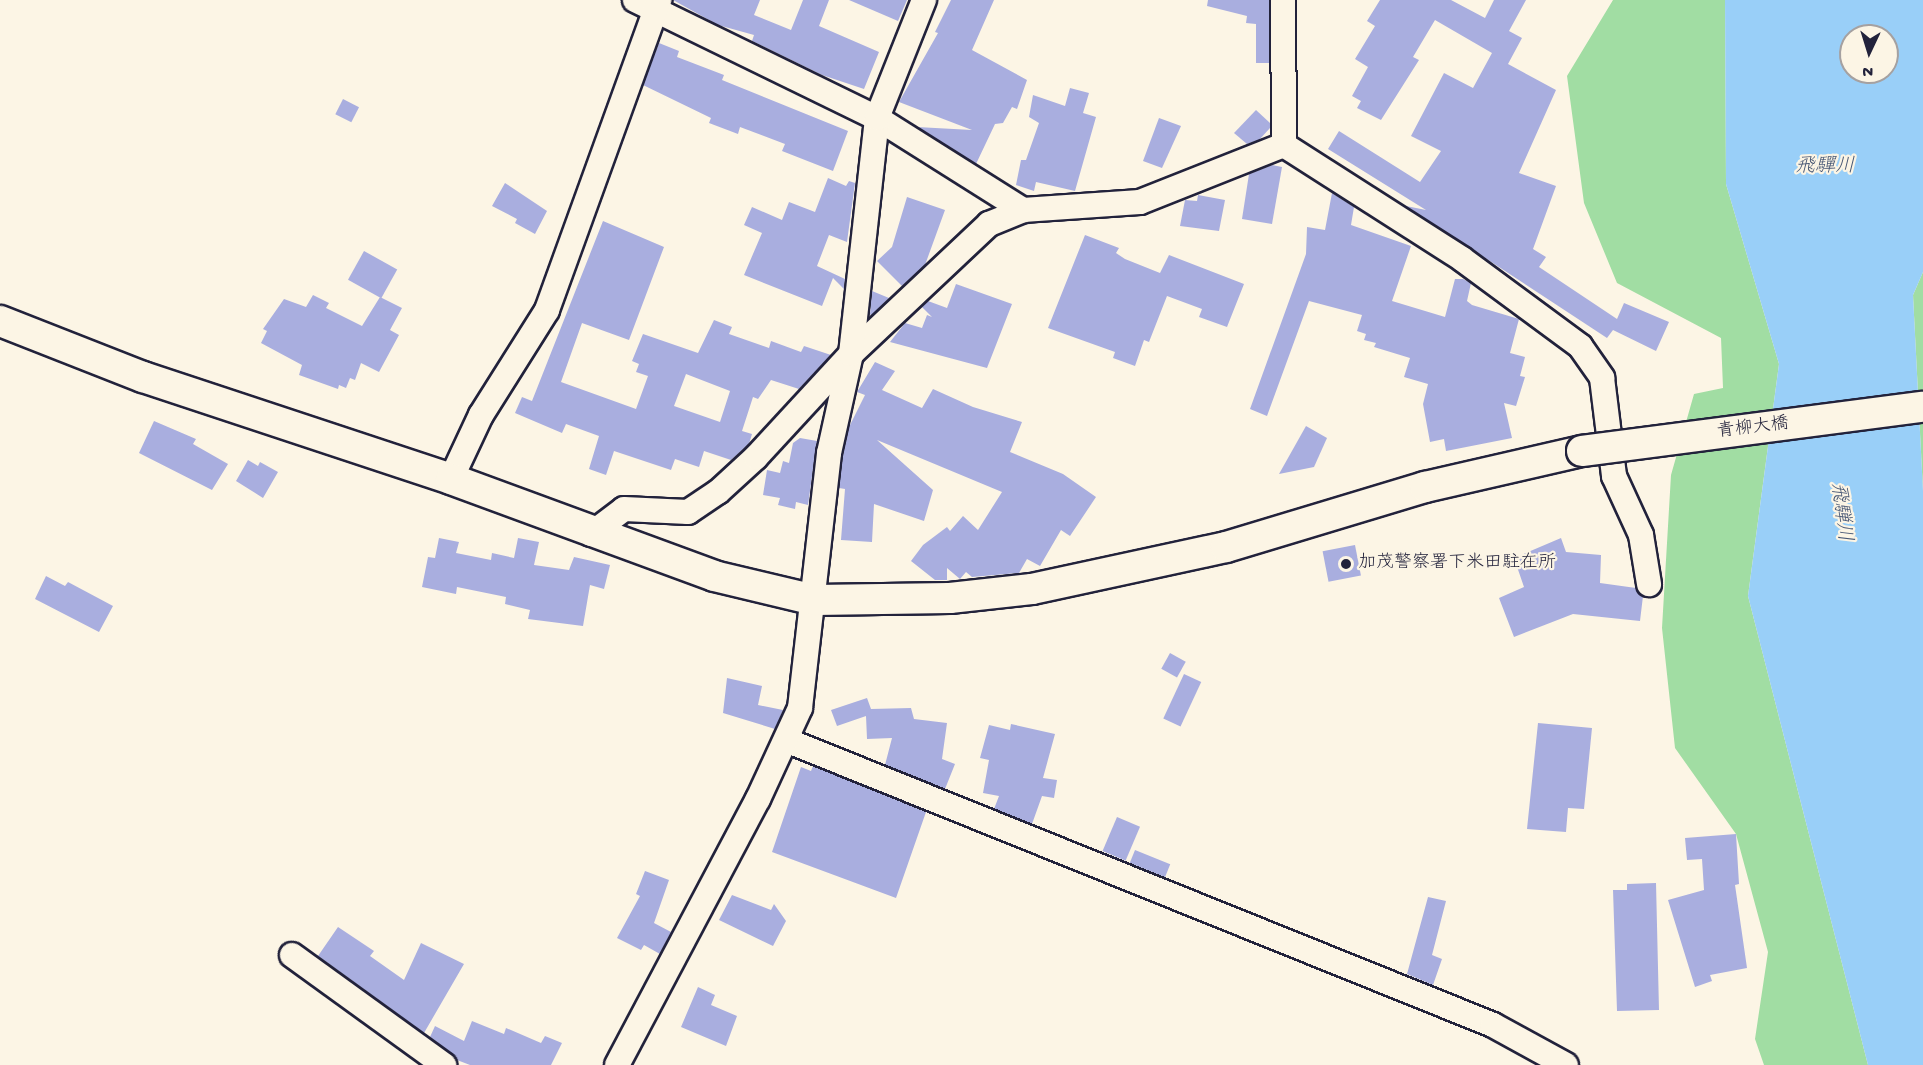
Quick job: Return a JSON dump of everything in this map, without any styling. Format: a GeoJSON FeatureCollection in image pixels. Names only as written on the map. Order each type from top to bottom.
{"type":"FeatureCollection","features":[{"type":"Feature","properties":{"kind":"street"},"geometry":{"type":"LineString","coordinates":[[618,1065],[786,740],[800,708],[815,600],[829,453],[851,354],[877,118],[924,0]]}},
{"type":"Feature","properties":{"kind":"street"},"geometry":{"type":"LineString","coordinates":[[1282,0],[1284,145]]}},
{"type":"Feature","properties":{"kind":"street"},"geometry":{"type":"LineString","coordinates":[[451,480],[481,415],[547,310],[650,3],[877,118],[1023,210]]}},
{"type":"Feature","properties":{"kind":"street"},"geometry":{"type":"LineString","coordinates":[[591,534],[624,509],[688,512],[718,492],[756,457],[851,354],[989,224],[1023,210],[1140,202],[1284,145]]}},
{"type":"Feature","properties":{"kind":"street"},"geometry":{"type":"LineString","coordinates":[[1284,145],[1462,259],[1580,346],[1602,378],[1614,476],[1641,535],[1649,584]]}},
{"type":"Feature","properties":{"kind":"street","name":"青柳大橋"},"geometry":{"type":"LineString","coordinates":[[0,321],[143,377],[451,480],[591,534],[714,576],[815,600],[950,598],[1032,589],[1226,547],[1425,487],[1582,451],[1923,407]]}},
{"type":"Feature","properties":{"kind":"street"},"geometry":{"type":"LineString","coordinates":[[786,740],[1493,1025],[1566,1065]]}},
{"type":"Feature","properties":{"kind":"street"},"geometry":{"type":"LineString","coordinates":[[292,955],[444,1065]]}},
{"type":"Feature","properties":{"kind":"green space"},"geometry":{"type":"Polygon","coordinates":[[[1613,0],[1725,0],[1726,184],[1779,364],[1748,596],[1868,1065],[1764,1065],[1755,1039],[1768,952],[1736,834],[1675,748],[1662,628],[1671,475],[1694,394],[1723,388],[1721,338],[1617,283],[1584,203],[1567,76],[1613,0]]]}},
{"type":"Feature","properties":{"kind":"green space"},"geometry":{"type":"Polygon","coordinates":[[[1923,272],[1923,491],[1913,295],[1923,272]]]}},
{"type":"Feature","properties":{"kind":"water","name":"飛驒川"},"geometry":{"type":"Polygon","coordinates":[[[1725,0],[1923,0],[1923,272],[1913,295],[1923,491],[1923,1065],[1868,1065],[1748,596],[1779,364],[1726,184],[1725,0]]]}},
{"type":"Feature","properties":{"kind":"building"},"geometry":{"type":"Polygon","coordinates":[[[673,0],[760,0],[754,15],[791,30],[803,0],[829,0],[819,26],[879,52],[864,89],[822,75],[752,41],[754,35],[718,25],[673,0]]]}},
{"type":"Feature","properties":{"kind":"building"},"geometry":{"type":"Polygon","coordinates":[[[849,0],[907,0],[898,21],[849,0]]]}},
{"type":"Feature","properties":{"kind":"building"},"geometry":{"type":"Polygon","coordinates":[[[951,0],[994,0],[972,50],[1027,80],[1017,109],[1012,107],[1003,123],[995,124],[976,164],[917,127],[972,130],[899,102],[938,33],[935,32],[951,0]]]}},
{"type":"Feature","properties":{"kind":"building"},"geometry":{"type":"Polygon","coordinates":[[[1208,0],[1269,0],[1269,63],[1256,63],[1256,24],[1246,23],[1247,16],[1207,6],[1208,0]]]}},
{"type":"Feature","properties":{"kind":"building"},"geometry":{"type":"Polygon","coordinates":[[[1380,0],[1451,0],[1485,18],[1494,0],[1526,0],[1509,31],[1522,38],[1508,64],[1556,90],[1519,173],[1556,186],[1533,249],[1546,257],[1539,267],[1617,319],[1624,303],[1669,322],[1656,351],[1613,330],[1607,338],[1406,206],[1426,210],[1328,149],[1339,131],[1420,182],[1441,151],[1411,136],[1444,73],[1473,88],[1492,53],[1435,20],[1413,57],[1419,60],[1381,120],[1357,108],[1361,101],[1352,96],[1368,67],[1355,59],[1375,26],[1367,21],[1380,0]]]}},
{"type":"Feature","properties":{"kind":"building"},"geometry":{"type":"Polygon","coordinates":[[[659,43],[679,51],[677,57],[724,75],[722,80],[848,131],[833,171],[782,151],[785,144],[740,127],[738,134],[709,123],[711,118],[643,85],[659,43]]]}},
{"type":"Feature","properties":{"kind":"building"},"geometry":{"type":"Polygon","coordinates":[[[1070,88],[1089,93],[1083,113],[1096,117],[1075,191],[1036,182],[1034,191],[1016,185],[1021,160],[1026,160],[1039,123],[1029,117],[1033,95],[1065,106],[1070,88]]]}},
{"type":"Feature","properties":{"kind":"building"},"geometry":{"type":"Polygon","coordinates":[[[343,99],[359,107],[351,122],[335,114],[343,99]]]}},
{"type":"Feature","properties":{"kind":"building"},"geometry":{"type":"Polygon","coordinates":[[[1256,110],[1270,123],[1270,128],[1259,140],[1247,144],[1234,133],[1256,110]]]}},
{"type":"Feature","properties":{"kind":"building"},"geometry":{"type":"Polygon","coordinates":[[[1159,118],[1181,126],[1162,168],[1143,161],[1159,118]]]}},
{"type":"Feature","properties":{"kind":"building"},"geometry":{"type":"Polygon","coordinates":[[[1272,165],[1282,167],[1272,224],[1242,219],[1249,174],[1272,165]]]}},
{"type":"Feature","properties":{"kind":"building"},"geometry":{"type":"Polygon","coordinates":[[[828,178],[846,186],[849,181],[855,183],[847,242],[829,235],[817,266],[845,279],[844,289],[833,278],[822,306],[744,275],[762,233],[744,225],[752,207],[782,220],[789,202],[815,212],[828,178]]]}},
{"type":"Feature","properties":{"kind":"building"},"geometry":{"type":"Polygon","coordinates":[[[505,183],[547,211],[535,234],[515,223],[517,219],[492,206],[505,183]]]}},
{"type":"Feature","properties":{"kind":"building"},"geometry":{"type":"Polygon","coordinates":[[[1332,193],[1354,207],[1351,225],[1411,246],[1392,301],[1445,317],[1455,279],[1463,279],[1471,283],[1467,301],[1472,305],[1519,319],[1510,353],[1525,357],[1520,376],[1525,377],[1516,406],[1504,403],[1512,438],[1446,451],[1444,439],[1430,442],[1423,404],[1428,384],[1404,377],[1410,358],[1374,347],[1376,343],[1364,340],[1366,334],[1357,331],[1362,315],[1309,301],[1267,416],[1250,409],[1306,254],[1307,227],[1325,230],[1332,193]]]}},
{"type":"Feature","properties":{"kind":"building"},"geometry":{"type":"Polygon","coordinates":[[[1198,195],[1225,200],[1219,231],[1180,226],[1185,200],[1197,201],[1198,195]]]}},
{"type":"Feature","properties":{"kind":"building"},"geometry":{"type":"Polygon","coordinates":[[[907,197],[945,210],[925,265],[902,286],[877,261],[892,247],[907,197]]]}},
{"type":"Feature","properties":{"kind":"building"},"geometry":{"type":"Polygon","coordinates":[[[603,221],[664,247],[629,340],[582,323],[561,382],[636,409],[648,376],[636,372],[639,364],[632,361],[643,334],[698,353],[714,320],[732,327],[729,334],[769,348],[771,341],[801,352],[804,346],[831,355],[799,389],[771,380],[758,399],[753,397],[742,431],[752,434],[749,444],[731,460],[704,451],[699,467],[675,459],[671,470],[614,451],[606,475],[589,469],[599,436],[566,424],[562,433],[515,413],[522,397],[532,401],[603,221]],[[686,374],[674,406],[720,422],[730,391],[686,374]]]}},
{"type":"Feature","properties":{"kind":"building"},"geometry":{"type":"Polygon","coordinates":[[[1085,235],[1119,248],[1116,253],[1125,259],[1160,273],[1169,255],[1244,284],[1227,327],[1199,317],[1202,309],[1167,296],[1149,342],[1144,340],[1135,366],[1113,358],[1115,352],[1048,328],[1085,235]]]}},
{"type":"Feature","properties":{"kind":"building"},"geometry":{"type":"Polygon","coordinates":[[[364,251],[397,269],[381,298],[348,280],[364,251]]]}},
{"type":"Feature","properties":{"kind":"building"},"geometry":{"type":"Polygon","coordinates":[[[956,284],[1012,304],[987,368],[890,342],[905,323],[922,328],[927,315],[932,317],[922,307],[928,301],[947,308],[956,284]]]}},
{"type":"Feature","properties":{"kind":"building"},"geometry":{"type":"Polygon","coordinates":[[[872,291],[889,298],[871,316],[870,314],[872,291]]]}},
{"type":"Feature","properties":{"kind":"building"},"geometry":{"type":"Polygon","coordinates":[[[313,295],[329,303],[326,308],[362,326],[380,297],[402,308],[390,330],[399,335],[379,372],[361,363],[355,380],[350,378],[346,388],[339,385],[338,389],[299,375],[302,365],[261,343],[267,331],[263,329],[284,299],[306,307],[313,295]]]}},
{"type":"Feature","properties":{"kind":"building"},"geometry":{"type":"Polygon","coordinates":[[[875,362],[895,371],[882,390],[922,408],[933,389],[973,407],[1022,422],[1010,452],[1063,474],[1096,497],[1070,536],[1061,530],[1040,566],[1027,559],[1019,573],[972,577],[966,572],[960,579],[947,568],[947,580],[935,580],[911,561],[923,545],[947,527],[950,531],[963,516],[978,530],[1002,492],[877,440],[933,490],[924,521],[874,504],[872,542],[841,540],[845,489],[839,488],[843,455],[849,427],[865,395],[857,392],[875,362]]]}},
{"type":"Feature","properties":{"kind":"building"},"geometry":{"type":"Polygon","coordinates":[[[154,421],[196,439],[193,444],[228,464],[212,490],[139,453],[154,421]]]}},
{"type":"Feature","properties":{"kind":"building"},"geometry":{"type":"Polygon","coordinates":[[[1306,426],[1327,438],[1314,467],[1279,474],[1306,426]]]}},
{"type":"Feature","properties":{"kind":"building"},"geometry":{"type":"Polygon","coordinates":[[[800,438],[817,441],[808,505],[796,502],[795,509],[778,505],[780,498],[763,495],[767,470],[780,473],[783,461],[789,463],[793,443],[800,438]]]}},
{"type":"Feature","properties":{"kind":"building"},"geometry":{"type":"Polygon","coordinates":[[[248,460],[258,466],[260,462],[278,472],[263,498],[236,481],[248,460]]]}},
{"type":"Feature","properties":{"kind":"building"},"geometry":{"type":"Polygon","coordinates":[[[439,538],[459,542],[456,553],[491,560],[492,553],[514,558],[518,538],[539,542],[534,565],[569,570],[574,557],[610,565],[604,589],[590,585],[583,626],[528,619],[530,610],[505,604],[506,597],[457,587],[456,594],[422,587],[428,557],[435,558],[439,538]]]}},
{"type":"Feature","properties":{"kind":"building"},"geometry":{"type":"Polygon","coordinates":[[[1561,538],[1566,552],[1601,555],[1600,583],[1636,588],[1643,596],[1640,621],[1573,614],[1514,637],[1499,598],[1524,587],[1514,558],[1561,538]]]}},
{"type":"Feature","properties":{"kind":"building","name":"加茂警察署下米田駐在所"},"geometry":{"type":"Polygon","coordinates":[[[1355,545],[1361,575],[1329,582],[1323,551],[1355,545]]]}},
{"type":"Feature","properties":{"kind":"building"},"geometry":{"type":"Polygon","coordinates":[[[46,576],[65,586],[68,582],[113,606],[99,632],[35,599],[46,576]]]}},
{"type":"Feature","properties":{"kind":"building"},"geometry":{"type":"Polygon","coordinates":[[[1170,653],[1186,662],[1177,677],[1161,669],[1170,653]]]}},
{"type":"Feature","properties":{"kind":"building"},"geometry":{"type":"Polygon","coordinates":[[[1184,674],[1201,682],[1181,726],[1163,718],[1184,674]]]}},
{"type":"Feature","properties":{"kind":"building"},"geometry":{"type":"Polygon","coordinates":[[[727,678],[762,686],[758,705],[783,710],[775,729],[723,713],[727,678]]]}},
{"type":"Feature","properties":{"kind":"building"},"geometry":{"type":"Polygon","coordinates":[[[867,698],[871,709],[911,708],[914,719],[947,723],[942,759],[955,764],[945,789],[885,765],[892,738],[867,739],[866,716],[837,726],[831,710],[867,698]]]}},
{"type":"Feature","properties":{"kind":"building"},"geometry":{"type":"Polygon","coordinates":[[[1538,723],[1592,728],[1584,809],[1568,808],[1566,832],[1527,829],[1538,723]]]}},
{"type":"Feature","properties":{"kind":"building"},"geometry":{"type":"Polygon","coordinates":[[[1011,724],[1055,734],[1043,778],[1057,780],[1054,798],[1042,796],[1032,824],[994,809],[999,796],[983,793],[989,760],[980,758],[989,725],[1010,730],[1011,724]]]}},
{"type":"Feature","properties":{"kind":"building"},"geometry":{"type":"Polygon","coordinates":[[[813,766],[926,812],[896,898],[772,852],[801,767],[811,771],[813,766]]]}},
{"type":"Feature","properties":{"kind":"building"},"geometry":{"type":"Polygon","coordinates":[[[1117,817],[1140,827],[1126,861],[1103,851],[1117,817]]]}},
{"type":"Feature","properties":{"kind":"building"},"geometry":{"type":"Polygon","coordinates":[[[1736,834],[1739,884],[1735,885],[1747,968],[1710,975],[1712,981],[1695,987],[1668,900],[1704,890],[1702,859],[1687,860],[1685,838],[1736,834]]]}},
{"type":"Feature","properties":{"kind":"building"},"geometry":{"type":"Polygon","coordinates":[[[1135,850],[1170,864],[1165,877],[1130,863],[1135,850]]]}},
{"type":"Feature","properties":{"kind":"building"},"geometry":{"type":"Polygon","coordinates":[[[645,871],[669,880],[654,923],[671,932],[660,954],[644,945],[641,950],[617,938],[640,896],[636,894],[645,871]]]}},
{"type":"Feature","properties":{"kind":"building"},"geometry":{"type":"Polygon","coordinates":[[[1656,883],[1659,1010],[1617,1011],[1613,890],[1627,890],[1627,884],[1656,883]]]}},
{"type":"Feature","properties":{"kind":"building"},"geometry":{"type":"Polygon","coordinates":[[[732,895],[771,910],[774,904],[786,921],[773,946],[719,920],[732,895]]]}},
{"type":"Feature","properties":{"kind":"building"},"geometry":{"type":"Polygon","coordinates":[[[1428,897],[1446,901],[1432,955],[1442,959],[1433,985],[1407,974],[1428,897]]]}},
{"type":"Feature","properties":{"kind":"building"},"geometry":{"type":"Polygon","coordinates":[[[338,927],[374,951],[370,956],[404,980],[421,943],[464,964],[424,1033],[318,956],[338,927]]]}},
{"type":"Feature","properties":{"kind":"building"},"geometry":{"type":"Polygon","coordinates":[[[698,987],[715,995],[711,1005],[737,1016],[726,1046],[681,1027],[698,987]]]}},
{"type":"Feature","properties":{"kind":"building"},"geometry":{"type":"Polygon","coordinates":[[[472,1021],[504,1034],[506,1028],[541,1043],[545,1036],[562,1043],[551,1065],[470,1065],[457,1060],[430,1037],[435,1026],[464,1041],[472,1021]]]}},
{"type":"Feature","properties":{"kind":"place","name":"加茂警察署下米田駐在所"},"geometry":{"type":"Point","coordinates":[1346,564]}},
{"type":"Feature","properties":{"kind":"water label","name":"飛騨川"},"geometry":{"type":"Point","coordinates":[1840,512]}}]}
